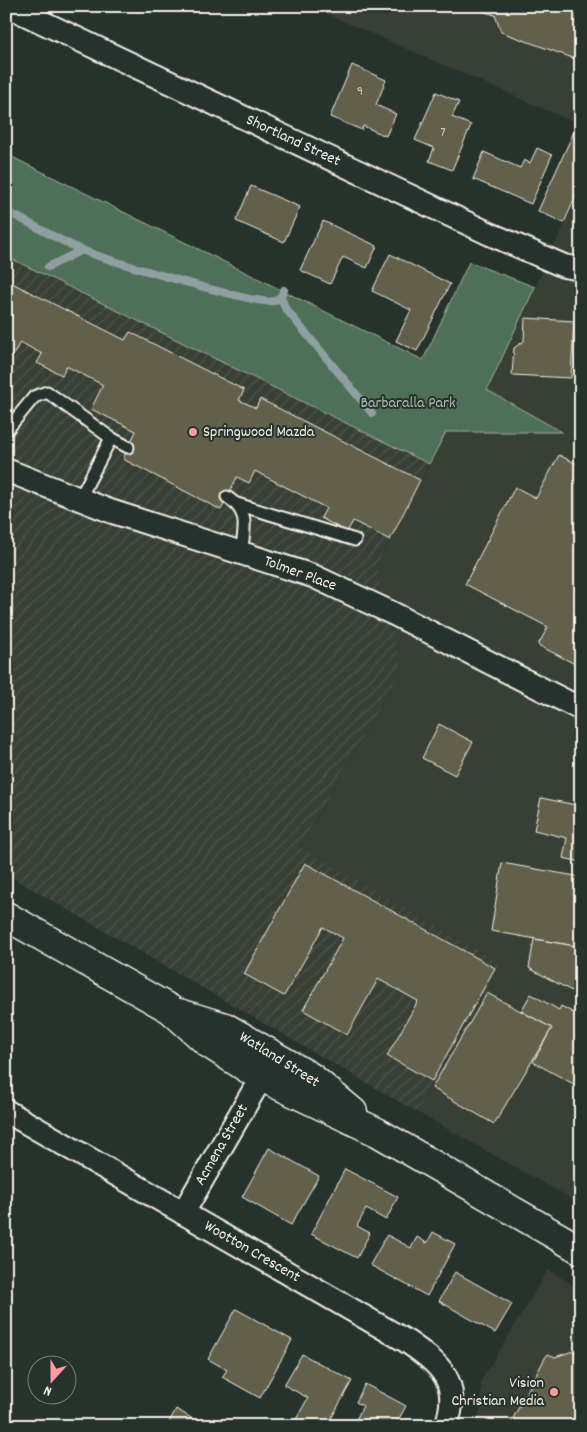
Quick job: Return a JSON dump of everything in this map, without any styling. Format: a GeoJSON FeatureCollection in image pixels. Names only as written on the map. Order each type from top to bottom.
{"type":"FeatureCollection","features":[{"type":"Feature","properties":{"kind":"street","name":"Shortland Street"},"geometry":{"type":"LineString","coordinates":[[8,6],[490,234],[564,266],[581,269]]}},
{"type":"Feature","properties":{"kind":"street","name":"Tolmer Place"},"geometry":{"type":"LineString","coordinates":[[6,470],[79,500],[313,576],[394,614],[581,709]]}},
{"type":"Feature","properties":{"kind":"street","name":"Watland Street"},"geometry":{"type":"LineString","coordinates":[[6,916],[170,1009],[225,1027],[311,1077],[377,1132]]}},
{"type":"Feature","properties":{"kind":"street","name":"Watland Street"},"geometry":{"type":"LineString","coordinates":[[170,1009],[209,1044],[261,1078],[377,1132],[581,1249]]}},
{"type":"Feature","properties":{"kind":"street","name":"Acmena Street"},"geometry":{"type":"LineString","coordinates":[[183,1213],[261,1078]]}},
{"type":"Feature","properties":{"kind":"street","name":"Wootton Crescent"},"geometry":{"type":"LineString","coordinates":[[6,1111],[398,1336],[427,1356],[449,1380],[453,1396],[452,1411],[446,1426]]}},
{"type":"Feature","properties":{"kind":"lane"},"geometry":{"type":"LineString","coordinates":[[6,431],[34,397],[46,392],[111,438],[128,447]]}},
{"type":"Feature","properties":{"kind":"lane"},"geometry":{"type":"LineString","coordinates":[[79,500],[111,438]]}},
{"type":"Feature","properties":{"kind":"lane"},"geometry":{"type":"LineString","coordinates":[[227,497],[237,504],[355,540]]}},
{"type":"Feature","properties":{"kind":"lane"},"geometry":{"type":"LineString","coordinates":[[237,504],[246,519],[241,554]]}},
{"type":"Feature","properties":{"kind":"shaded area"},"geometry":{"type":"Polygon","coordinates":[[[327,6],[581,6],[581,125],[327,14],[327,6]]]}},
{"type":"Feature","properties":{"kind":"shaded area"},"geometry":{"type":"Polygon","coordinates":[[[581,189],[581,1204],[417,1112],[501,964],[300,848],[402,667],[376,568],[446,432],[561,431],[487,390],[581,189]]]}},
{"type":"Feature","properties":{"kind":"shaded area"},"geometry":{"type":"Polygon","coordinates":[[[6,256],[429,464],[376,567],[402,667],[300,847],[501,964],[417,1112],[6,874],[6,256]]]}},
{"type":"Feature","properties":{"kind":"shaded area"},"geometry":{"type":"Polygon","coordinates":[[[548,1270],[581,1290],[581,1426],[476,1426],[481,1407],[481,1381],[548,1270]]]}},
{"type":"Feature","properties":{"kind":"green space","name":"Barbaralla Park"},"geometry":{"type":"Polygon","coordinates":[[[6,154],[423,360],[469,262],[535,287],[487,390],[562,432],[446,432],[429,464],[6,256],[6,154]]]}},
{"type":"Feature","properties":{"kind":"building"},"geometry":{"type":"Polygon","coordinates":[[[466,6],[581,6],[581,61],[501,32],[495,15],[466,6]]]}},
{"type":"Feature","properties":{"kind":"building"},"geometry":{"type":"Polygon","coordinates":[[[352,65],[386,80],[376,105],[396,114],[386,136],[363,126],[362,130],[330,117],[352,65]]]}},
{"type":"Feature","properties":{"kind":"building"},"geometry":{"type":"Polygon","coordinates":[[[436,92],[459,102],[452,117],[471,125],[452,170],[429,161],[434,148],[415,140],[436,92]]]}},
{"type":"Feature","properties":{"kind":"building"},"geometry":{"type":"Polygon","coordinates":[[[576,127],[581,129],[581,184],[564,223],[538,211],[576,127]]]}},
{"type":"Feature","properties":{"kind":"building"},"geometry":{"type":"Polygon","coordinates":[[[537,148],[552,155],[531,204],[473,179],[484,152],[520,168],[524,160],[530,163],[537,148]]]}},
{"type":"Feature","properties":{"kind":"building"},"geometry":{"type":"Polygon","coordinates":[[[251,186],[300,207],[284,242],[236,221],[251,186]]]}},
{"type":"Feature","properties":{"kind":"building"},"geometry":{"type":"Polygon","coordinates":[[[323,221],[377,246],[367,268],[343,257],[330,284],[300,270],[323,221]]]}},
{"type":"Feature","properties":{"kind":"building"},"geometry":{"type":"Polygon","coordinates":[[[390,254],[450,284],[417,351],[396,341],[411,310],[372,291],[390,254]]]}},
{"type":"Feature","properties":{"kind":"building"},"geometry":{"type":"Polygon","coordinates":[[[6,280],[125,340],[130,332],[244,390],[239,400],[256,408],[260,399],[420,480],[390,540],[353,521],[347,532],[321,518],[326,508],[255,471],[249,483],[237,477],[221,510],[123,459],[136,431],[91,409],[103,385],[66,366],[62,375],[37,363],[42,354],[20,342],[6,369],[6,280]]]}},
{"type":"Feature","properties":{"kind":"building"},"geometry":{"type":"Polygon","coordinates":[[[525,318],[574,321],[571,378],[512,375],[514,348],[524,341],[525,318]]]}},
{"type":"Feature","properties":{"kind":"building"},"geometry":{"type":"Polygon","coordinates":[[[559,455],[581,466],[581,667],[538,645],[548,627],[465,584],[515,487],[536,498],[559,455]]]}},
{"type":"Feature","properties":{"kind":"building"},"geometry":{"type":"Polygon","coordinates":[[[439,724],[473,742],[455,775],[422,758],[439,724]]]}},
{"type":"Feature","properties":{"kind":"building"},"geometry":{"type":"Polygon","coordinates":[[[577,797],[581,797],[581,862],[563,858],[567,838],[534,830],[541,798],[576,805],[577,797]]]}},
{"type":"Feature","properties":{"kind":"building"},"geometry":{"type":"Polygon","coordinates":[[[305,863],[495,968],[432,1081],[387,1056],[418,1001],[378,979],[347,1035],[303,1010],[343,938],[323,927],[284,996],[244,974],[305,863]]]}},
{"type":"Feature","properties":{"kind":"building"},"geometry":{"type":"Polygon","coordinates":[[[502,863],[581,877],[581,947],[491,931],[502,863]]]}},
{"type":"Feature","properties":{"kind":"building"},"geometry":{"type":"Polygon","coordinates":[[[534,939],[581,947],[581,996],[529,968],[534,939]]]}},
{"type":"Feature","properties":{"kind":"building"},"geometry":{"type":"Polygon","coordinates":[[[487,993],[552,1028],[494,1124],[432,1088],[487,993]]]}},
{"type":"Feature","properties":{"kind":"building"},"geometry":{"type":"Polygon","coordinates":[[[531,994],[559,1010],[561,1006],[581,1017],[581,1088],[533,1062],[552,1028],[521,1011],[531,994]]]}},
{"type":"Feature","properties":{"kind":"building"},"geometry":{"type":"Polygon","coordinates":[[[269,1148],[319,1176],[291,1225],[242,1197],[269,1148]]]}},
{"type":"Feature","properties":{"kind":"building"},"geometry":{"type":"Polygon","coordinates":[[[345,1169],[398,1197],[386,1220],[366,1209],[357,1226],[370,1233],[357,1258],[311,1234],[345,1169]]]}},
{"type":"Feature","properties":{"kind":"building"},"geometry":{"type":"Polygon","coordinates":[[[433,1232],[455,1244],[427,1296],[370,1265],[387,1235],[411,1248],[417,1237],[427,1243],[433,1232]]]}},
{"type":"Feature","properties":{"kind":"building"},"geometry":{"type":"Polygon","coordinates":[[[455,1272],[512,1304],[495,1333],[439,1301],[455,1272]]]}},
{"type":"Feature","properties":{"kind":"building"},"geometry":{"type":"Polygon","coordinates":[[[236,1309],[292,1340],[260,1398],[222,1377],[227,1370],[208,1359],[236,1309]]]}},
{"type":"Feature","properties":{"kind":"building","name":"Vision Christian Media"},"geometry":{"type":"Polygon","coordinates":[[[573,1351],[581,1354],[581,1426],[509,1426],[548,1354],[555,1357],[573,1351]]]}},
{"type":"Feature","properties":{"kind":"building"},"geometry":{"type":"Polygon","coordinates":[[[302,1354],[352,1381],[327,1426],[300,1426],[294,1423],[308,1398],[284,1385],[302,1354]]]}},
{"type":"Feature","properties":{"kind":"building"},"geometry":{"type":"Polygon","coordinates":[[[365,1384],[406,1406],[395,1426],[353,1426],[363,1406],[356,1402],[365,1384]]]}},
{"type":"Feature","properties":{"kind":"building"},"geometry":{"type":"Polygon","coordinates":[[[176,1409],[205,1426],[167,1426],[176,1409]]]}},
{"type":"Feature","properties":{"kind":"waterway"},"geometry":{"type":"LineString","coordinates":[[6,211],[84,251],[182,281],[263,301],[276,300],[284,290]]}},
{"type":"Feature","properties":{"kind":"waterway"},"geometry":{"type":"LineString","coordinates":[[48,267],[82,250]]}},
{"type":"Feature","properties":{"kind":"waterway"},"geometry":{"type":"LineString","coordinates":[[281,296],[285,308],[372,413]]}},
{"type":"Feature","properties":{"kind":"place","name":"Springwood Mazda"},"geometry":{"type":"Point","coordinates":[193,432]}},
{"type":"Feature","properties":{"kind":"place","name":"Vision Christian Media"},"geometry":{"type":"Point","coordinates":[554,1392]}}]}
